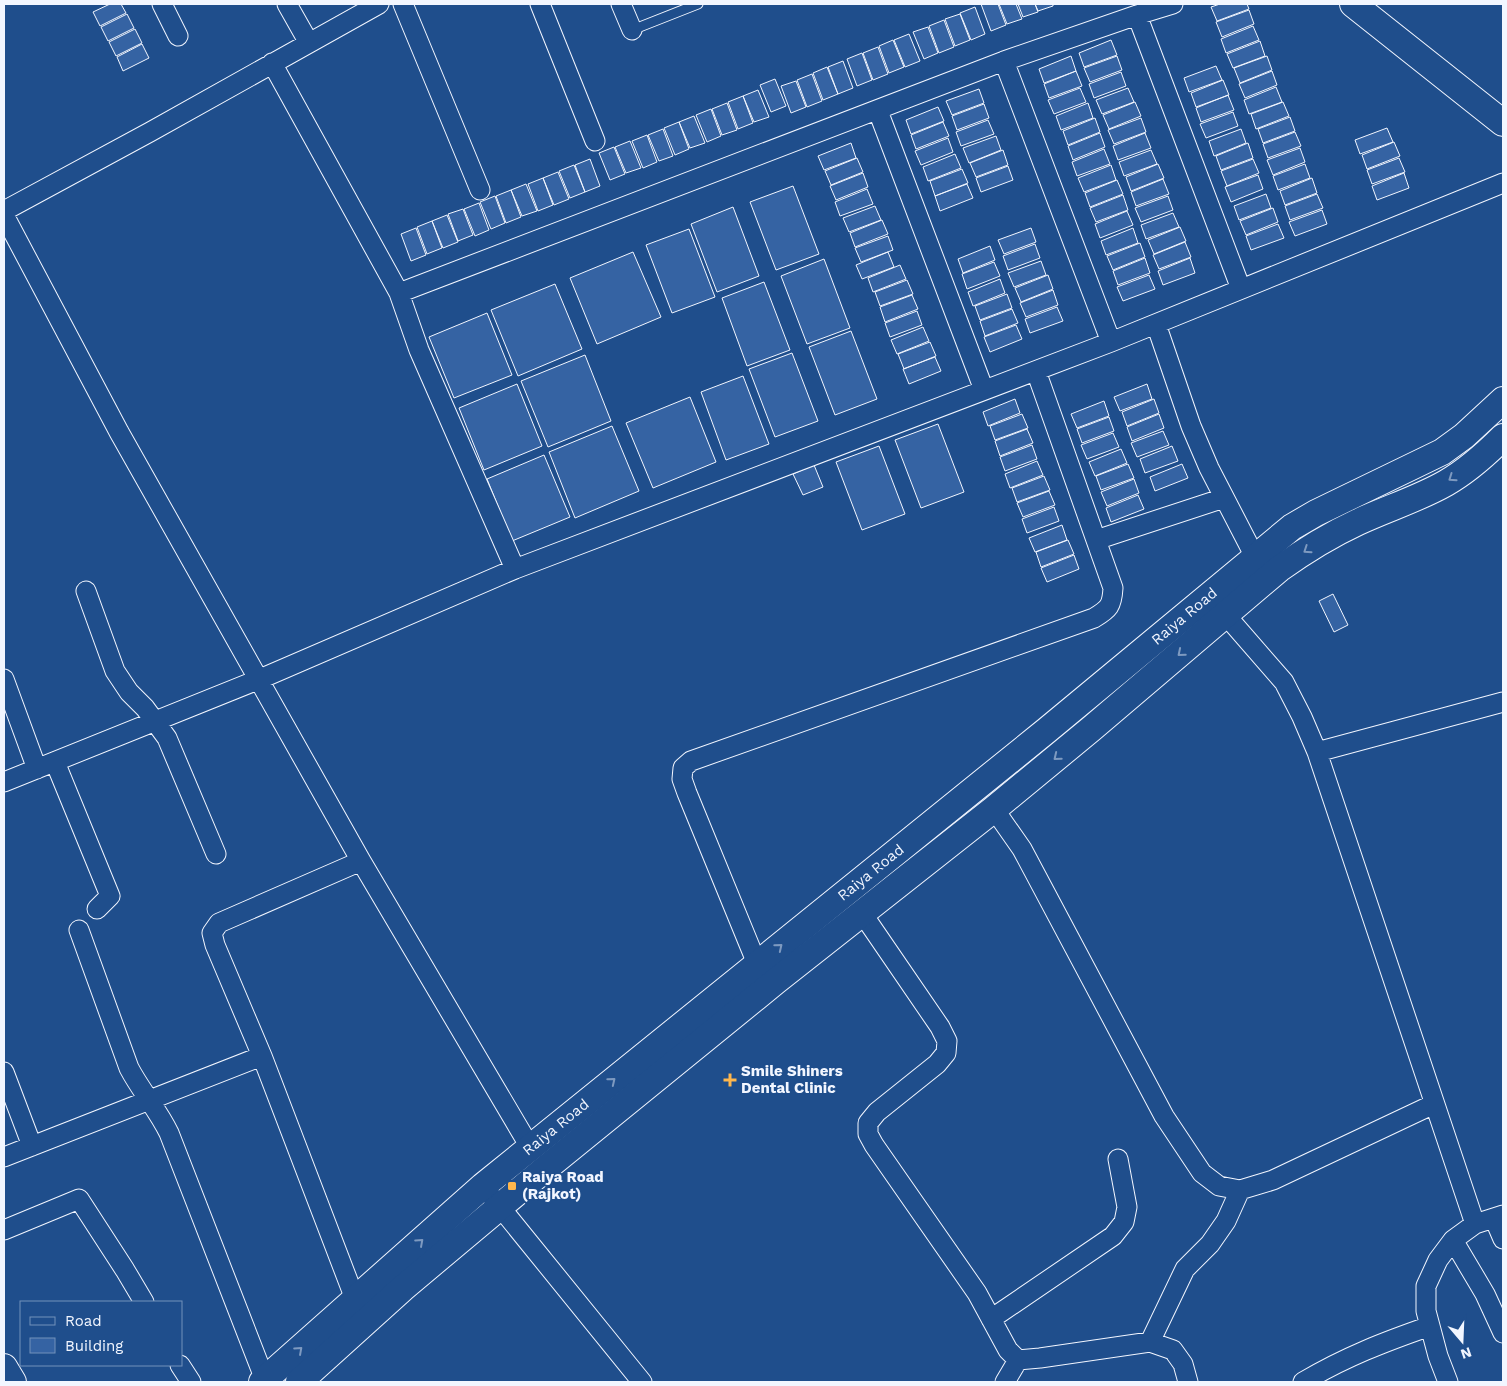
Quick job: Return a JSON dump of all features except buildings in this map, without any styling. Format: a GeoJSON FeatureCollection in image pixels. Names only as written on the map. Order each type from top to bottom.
{"type":"FeatureCollection","features":[{"type":"Feature","properties":{"kind":"street"},"geometry":{"type":"LineString","coordinates":[[287,4],[309,43]]}},
{"type":"Feature","properties":{"kind":"street"},"geometry":{"type":"LineString","coordinates":[[379,4],[4,213],[119,432],[361,861],[530,1147]]}},
{"type":"Feature","properties":{"kind":"street"},"geometry":{"type":"LineString","coordinates":[[403,4],[480,190]]}},
{"type":"Feature","properties":{"kind":"street"},"geometry":{"type":"LineString","coordinates":[[540,4],[595,141]]}},
{"type":"Feature","properties":{"kind":"street"},"geometry":{"type":"LineString","coordinates":[[621,4],[632,30]]}},
{"type":"Feature","properties":{"kind":"street"},"geometry":{"type":"LineString","coordinates":[[399,293],[878,111],[1004,61],[1173,4]]}},
{"type":"Feature","properties":{"kind":"street"},"geometry":{"type":"LineString","coordinates":[[1353,4],[1503,123]]}},
{"type":"Feature","properties":{"kind":"street"},"geometry":{"type":"LineString","coordinates":[[167,5],[178,36]]}},
{"type":"Feature","properties":{"kind":"street"},"geometry":{"type":"LineString","coordinates":[[1137,15],[1241,289]]}},
{"type":"Feature","properties":{"kind":"street"},"geometry":{"type":"LineString","coordinates":[[1004,61],[1111,342]]}},
{"type":"Feature","properties":{"kind":"street"},"geometry":{"type":"LineString","coordinates":[[272,64],[399,293],[419,350],[515,569]]}},
{"type":"Feature","properties":{"kind":"street"},"geometry":{"type":"LineString","coordinates":[[878,111],[984,390]]}},
{"type":"Feature","properties":{"kind":"street"},"geometry":{"type":"LineString","coordinates":[[4,782],[260,679],[515,569],[1111,342],[1503,183]]}},
{"type":"Feature","properties":{"kind":"street"},"geometry":{"type":"LineString","coordinates":[[1156,324],[1191,426],[1224,498],[1256,557]]}},
{"type":"Feature","properties":{"kind":"street"},"geometry":{"type":"LineString","coordinates":[[768,988],[756,965],[687,793],[682,779],[682,768],[691,761],[1094,618],[1106,611],[1112,601],[1113,588],[1036,371]]}},
{"type":"Feature","properties":{"kind":"street","name":"Raiya Road"},"geometry":{"type":"LineString","coordinates":[[264,1381],[483,1186],[1046,731],[1292,527],[1316,513],[1442,452],[1464,436],[1503,400]]}},
{"type":"Feature","properties":{"kind":"street","name":"Raiya Road"},"geometry":{"type":"LineString","coordinates":[[299,1382],[403,1288],[500,1206],[768,988],[994,808],[1279,569],[1310,547],[1358,522],[1447,482],[1494,453],[1503,437]]}},
{"type":"Feature","properties":{"kind":"street"},"geometry":{"type":"LineString","coordinates":[[1096,540],[1224,498]]}},
{"type":"Feature","properties":{"kind":"street"},"geometry":{"type":"LineString","coordinates":[[86,591],[115,671],[129,692],[156,721],[167,738],[216,854]]}},
{"type":"Feature","properties":{"kind":"street"},"geometry":{"type":"LineString","coordinates":[[1209,595],[1284,682],[1317,752],[1475,1224]]}},
{"type":"Feature","properties":{"kind":"street"},"geometry":{"type":"LineString","coordinates":[[4,679],[37,769]]}},
{"type":"Feature","properties":{"kind":"street"},"geometry":{"type":"LineString","coordinates":[[1317,752],[1503,702]]}},
{"type":"Feature","properties":{"kind":"street"},"geometry":{"type":"LineString","coordinates":[[55,762],[110,896],[97,909]]}},
{"type":"Feature","properties":{"kind":"street"},"geometry":{"type":"LineString","coordinates":[[994,808],[1022,849],[1164,1116],[1202,1173],[1219,1186],[1240,1190],[1272,1180],[1434,1104]]}},
{"type":"Feature","properties":{"kind":"street"},"geometry":{"type":"LineString","coordinates":[[355,1300],[262,1056],[215,945],[212,933],[219,923],[361,861]]}},
{"type":"Feature","properties":{"kind":"street"},"geometry":{"type":"LineString","coordinates":[[862,913],[940,1027],[947,1041],[946,1053],[937,1064],[877,1112],[868,1122],[868,1134],[977,1293],[1008,1350],[1018,1360]]}},
{"type":"Feature","properties":{"kind":"street"},"geometry":{"type":"LineString","coordinates":[[79,930],[129,1068],[161,1117],[169,1133],[264,1381]]}},
{"type":"Feature","properties":{"kind":"street"},"geometry":{"type":"LineString","coordinates":[[4,1157],[262,1056]]}},
{"type":"Feature","properties":{"kind":"street"},"geometry":{"type":"LineString","coordinates":[[4,1072],[32,1146]]}},
{"type":"Feature","properties":{"kind":"street"},"geometry":{"type":"LineString","coordinates":[[991,1319],[1113,1236],[1124,1222],[1127,1207],[1118,1159]]}},
{"type":"Feature","properties":{"kind":"street"},"geometry":{"type":"LineString","coordinates":[[483,1186],[642,1382]]}},
{"type":"Feature","properties":{"kind":"street"},"geometry":{"type":"LineString","coordinates":[[1150,1342],[1185,1269],[1210,1244],[1226,1221],[1240,1190]]}},
{"type":"Feature","properties":{"kind":"street"},"geometry":{"type":"LineString","coordinates":[[4,1230],[80,1199],[143,1301]]}},
{"type":"Feature","properties":{"kind":"street"},"geometry":{"type":"LineString","coordinates":[[1448,1382],[1438,1356],[1426,1311],[1426,1286],[1438,1260],[1453,1240],[1475,1224],[1498,1217],[1503,1239]]}},
{"type":"Feature","properties":{"kind":"street"},"geometry":{"type":"LineString","coordinates":[[1453,1240],[1485,1294],[1503,1333]]}},
{"type":"Feature","properties":{"kind":"street"},"geometry":{"type":"LineString","coordinates":[[1303,1382],[1324,1369],[1375,1345],[1430,1326]]}},
{"type":"Feature","properties":{"kind":"street"},"geometry":{"type":"LineString","coordinates":[[1018,1360],[1150,1342],[1173,1350],[1183,1364],[1188,1382]]}},
{"type":"Feature","properties":{"kind":"street"},"geometry":{"type":"LineString","coordinates":[[1005,1382],[1018,1360]]}},
{"type":"Feature","properties":{"kind":"street"},"geometry":{"type":"LineString","coordinates":[[181,1366],[191,1382]]}},
{"type":"Feature","properties":{"kind":"street"},"geometry":{"type":"LineString","coordinates":[[4,1367],[13,1382]]}},
{"type":"Feature","properties":{"kind":"lane"},"geometry":{"type":"LineString","coordinates":[[632,30],[698,4]]}},
{"type":"Feature","properties":{"kind":"place","name":"Smile Shiners Dental Clinic"},"geometry":{"type":"Point","coordinates":[730,1080]}},
{"type":"Feature","properties":{"kind":"place","name":"Raiya Road (Rajkot)"},"geometry":{"type":"Point","coordinates":[512,1186]}}]}
